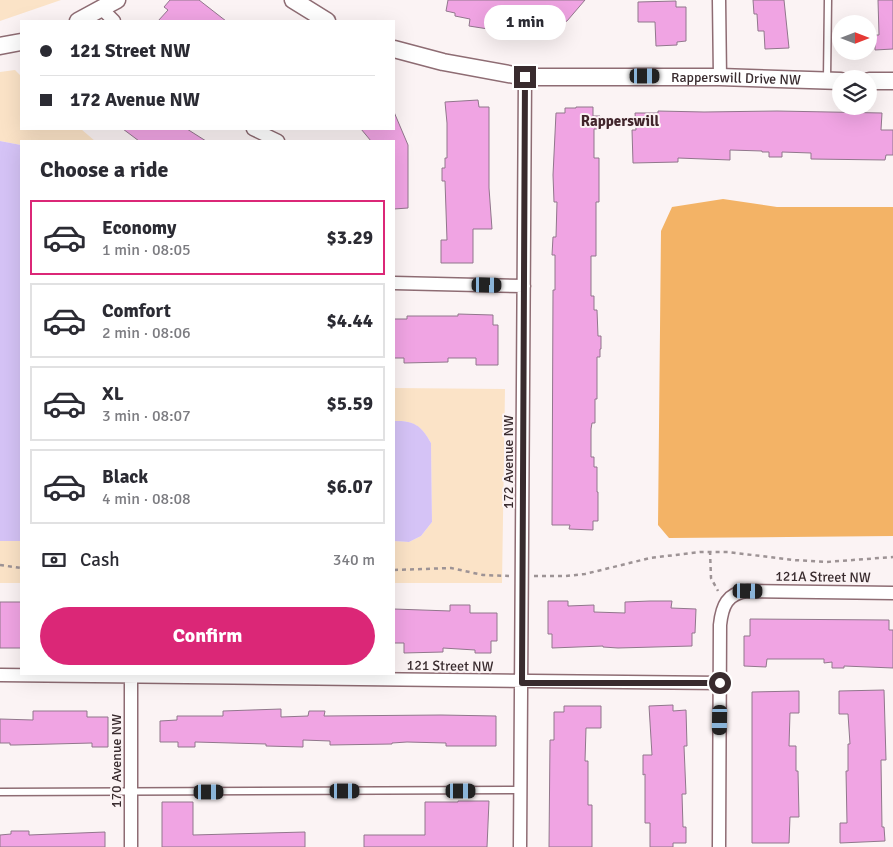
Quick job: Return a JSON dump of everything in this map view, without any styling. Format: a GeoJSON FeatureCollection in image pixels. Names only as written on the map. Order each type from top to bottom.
{"type":"FeatureCollection","features":[{"type":"Feature","properties":{"kind":"street"},"geometry":{"type":"LineString","coordinates":[[80,20],[117,0]]}},
{"type":"Feature","properties":{"kind":"street"},"geometry":{"type":"LineString","coordinates":[[293,0],[325,20]]}},
{"type":"Feature","properties":{"kind":"street"},"geometry":{"type":"LineString","coordinates":[[719,0],[720,77]]}},
{"type":"Feature","properties":{"kind":"street"},"geometry":{"type":"LineString","coordinates":[[102,9],[113,20]]}},
{"type":"Feature","properties":{"kind":"street"},"geometry":{"type":"LineString","coordinates":[[0,46],[20,42]]}},
{"type":"Feature","properties":{"kind":"street","name":"Rapperswill Drive NW"},"geometry":{"type":"LineString","coordinates":[[395,49],[443,62],[525,77],[720,77],[832,80]]}},
{"type":"Feature","properties":{"kind":"street","name":"172 Avenue NW"},"geometry":{"type":"LineString","coordinates":[[520,847],[525,77]]}},
{"type":"Feature","properties":{"kind":"street"},"geometry":{"type":"LineString","coordinates":[[877,81],[893,81]]}},
{"type":"Feature","properties":{"kind":"street"},"geometry":{"type":"LineString","coordinates":[[254,130],[276,140]]}},
{"type":"Feature","properties":{"kind":"street"},"geometry":{"type":"LineString","coordinates":[[395,284],[524,286]]}},
{"type":"Feature","properties":{"kind":"street","name":"121A Street NW"},"geometry":{"type":"LineString","coordinates":[[725,602],[740,592],[748,591],[893,593]]}},
{"type":"Feature","properties":{"kind":"street"},"geometry":{"type":"LineString","coordinates":[[718,847],[720,625],[725,602]]}},
{"type":"Feature","properties":{"kind":"street","name":"121 Street NW"},"geometry":{"type":"LineString","coordinates":[[0,675],[522,683],[720,683]]}},
{"type":"Feature","properties":{"kind":"street","name":"170 Avenue NW"},"geometry":{"type":"LineString","coordinates":[[131,676],[132,847]]}},
{"type":"Feature","properties":{"kind":"lane"},"geometry":{"type":"LineString","coordinates":[[828,0],[833,70]]}},
{"type":"Feature","properties":{"kind":"lane"},"geometry":{"type":"LineString","coordinates":[[0,792],[519,790]]}},
{"type":"Feature","properties":{"kind":"path"},"geometry":{"type":"LineString","coordinates":[[710,552],[711,578],[725,602]]}},
{"type":"Feature","properties":{"kind":"path"},"geometry":{"type":"LineString","coordinates":[[395,570],[452,568],[483,575],[566,576],[585,574],[671,554],[710,552],[810,561],[843,561],[893,557]]}},
{"type":"Feature","properties":{"kind":"path"},"geometry":{"type":"LineString","coordinates":[[0,565],[20,568]]}},
{"type":"Feature","properties":{"kind":"shaded area"},"geometry":{"type":"Polygon","coordinates":[[[0,0],[61,0],[0,21],[0,0]]]}},
{"type":"Feature","properties":{"kind":"shaded area"},"geometry":{"type":"Polygon","coordinates":[[[15,70],[20,75],[20,130],[82,130],[94,140],[20,140],[20,145],[0,141],[0,72],[15,70]]]}},
{"type":"Feature","properties":{"kind":"shaded area"},"geometry":{"type":"Polygon","coordinates":[[[0,141],[20,145],[20,541],[0,541],[0,141]]]}},
{"type":"Feature","properties":{"kind":"shaded area"},"geometry":{"type":"Polygon","coordinates":[[[723,199],[777,207],[893,207],[893,536],[669,538],[658,525],[661,231],[672,207],[723,199]]]}},
{"type":"Feature","properties":{"kind":"shaded area"},"geometry":{"type":"Polygon","coordinates":[[[395,388],[505,389],[502,583],[395,583],[395,541],[409,542],[421,536],[432,522],[431,443],[420,428],[407,422],[395,421],[395,388]]]}},
{"type":"Feature","properties":{"kind":"shaded area"},"geometry":{"type":"Polygon","coordinates":[[[395,421],[417,425],[431,443],[432,522],[421,536],[409,542],[395,541],[395,421]]]}},
{"type":"Feature","properties":{"kind":"shaded area"},"geometry":{"type":"Polygon","coordinates":[[[0,541],[20,541],[20,583],[0,583],[0,541]]]}},
{"type":"Feature","properties":{"kind":"building"},"geometry":{"type":"Polygon","coordinates":[[[170,0],[199,0],[225,20],[159,20],[168,10],[164,7],[170,0]]]}},
{"type":"Feature","properties":{"kind":"building"},"geometry":{"type":"Polygon","coordinates":[[[448,0],[585,0],[567,21],[553,27],[555,34],[543,39],[540,31],[511,34],[511,32],[501,33],[501,31],[469,26],[470,19],[455,16],[455,13],[446,11],[448,0]]]}},
{"type":"Feature","properties":{"kind":"building"},"geometry":{"type":"Polygon","coordinates":[[[753,0],[784,0],[789,48],[765,49],[764,31],[758,31],[757,14],[754,14],[753,0]]]}},
{"type":"Feature","properties":{"kind":"building"},"geometry":{"type":"Polygon","coordinates":[[[878,0],[893,0],[893,49],[878,50],[878,0]]]}},
{"type":"Feature","properties":{"kind":"building"},"geometry":{"type":"Polygon","coordinates":[[[676,1],[676,7],[686,7],[686,41],[677,42],[677,45],[656,46],[655,22],[638,22],[638,2],[676,1]]]}},
{"type":"Feature","properties":{"kind":"building"},"geometry":{"type":"Polygon","coordinates":[[[478,100],[479,107],[489,107],[489,188],[492,229],[473,229],[473,263],[441,263],[441,240],[447,240],[445,181],[442,181],[442,168],[445,168],[445,158],[447,158],[445,102],[478,100]]]}},
{"type":"Feature","properties":{"kind":"building"},"geometry":{"type":"Polygon","coordinates":[[[593,107],[593,116],[600,116],[600,129],[594,129],[594,158],[599,158],[599,202],[596,202],[596,256],[591,256],[591,296],[594,296],[594,310],[597,310],[598,336],[601,336],[600,357],[597,357],[595,423],[592,423],[591,429],[591,457],[594,457],[594,467],[597,467],[598,492],[598,521],[593,521],[593,530],[569,529],[570,525],[552,525],[553,290],[555,290],[555,255],[552,255],[553,237],[556,237],[557,202],[554,202],[553,175],[556,113],[565,113],[565,108],[593,107]]]}},
{"type":"Feature","properties":{"kind":"building"},"geometry":{"type":"Polygon","coordinates":[[[658,111],[777,111],[832,112],[832,115],[877,115],[877,113],[882,113],[881,130],[893,130],[893,155],[886,155],[885,160],[811,159],[811,153],[782,152],[782,157],[769,157],[769,152],[730,150],[730,160],[678,158],[678,162],[633,163],[632,130],[636,130],[635,113],[658,113],[658,111]]]}},
{"type":"Feature","properties":{"kind":"building"},"geometry":{"type":"Polygon","coordinates":[[[395,114],[408,145],[408,208],[395,209],[395,140],[370,140],[362,130],[395,130],[395,114]]]}},
{"type":"Feature","properties":{"kind":"building"},"geometry":{"type":"Polygon","coordinates":[[[124,130],[189,130],[204,140],[138,140],[124,130]]]}},
{"type":"Feature","properties":{"kind":"building"},"geometry":{"type":"Polygon","coordinates":[[[458,314],[493,315],[493,325],[498,325],[498,365],[476,365],[476,358],[448,358],[448,362],[404,363],[404,358],[395,358],[395,319],[407,319],[407,316],[458,316],[458,314]]]}},
{"type":"Feature","properties":{"kind":"building"},"geometry":{"type":"Polygon","coordinates":[[[548,601],[568,601],[568,606],[594,605],[594,612],[625,613],[625,602],[672,601],[671,608],[696,609],[695,633],[692,633],[692,646],[552,648],[552,634],[548,634],[548,601]]]}},
{"type":"Feature","properties":{"kind":"building"},"geometry":{"type":"Polygon","coordinates":[[[0,602],[20,602],[20,648],[0,648],[0,602]]]}},
{"type":"Feature","properties":{"kind":"building"},"geometry":{"type":"Polygon","coordinates":[[[450,605],[470,605],[470,613],[497,613],[497,641],[491,641],[491,653],[475,653],[475,650],[443,648],[443,652],[404,653],[404,643],[395,643],[395,609],[450,611],[450,605]]]}},
{"type":"Feature","properties":{"kind":"building"},"geometry":{"type":"Polygon","coordinates":[[[750,619],[889,620],[889,630],[893,630],[893,668],[844,666],[844,668],[832,668],[832,662],[824,663],[824,659],[767,659],[766,667],[744,666],[744,636],[750,636],[750,619]]]}},
{"type":"Feature","properties":{"kind":"building"},"geometry":{"type":"Polygon","coordinates":[[[884,690],[886,760],[881,760],[882,827],[884,827],[885,841],[840,843],[840,823],[847,823],[846,771],[848,771],[848,744],[850,744],[848,714],[839,714],[839,691],[884,690]]]}},
{"type":"Feature","properties":{"kind":"building"},"geometry":{"type":"Polygon","coordinates":[[[799,691],[799,713],[790,713],[789,746],[796,746],[799,817],[790,817],[789,843],[752,843],[752,692],[799,691]]]}},
{"type":"Feature","properties":{"kind":"building"},"geometry":{"type":"Polygon","coordinates":[[[673,705],[673,711],[686,710],[687,746],[684,746],[686,794],[682,794],[683,827],[686,827],[686,843],[673,843],[673,847],[650,847],[650,823],[645,823],[645,774],[643,775],[643,755],[652,755],[649,706],[673,705]]]}},
{"type":"Feature","properties":{"kind":"building"},"geometry":{"type":"Polygon","coordinates":[[[564,706],[601,706],[601,728],[586,728],[585,761],[588,761],[588,805],[592,805],[592,847],[549,847],[550,740],[554,740],[554,712],[564,712],[564,706]]]}},
{"type":"Feature","properties":{"kind":"building"},"geometry":{"type":"Polygon","coordinates":[[[281,709],[281,717],[308,716],[309,711],[325,711],[324,716],[496,716],[496,746],[446,746],[446,743],[407,742],[330,745],[330,741],[303,740],[303,747],[195,742],[195,747],[178,747],[178,742],[160,742],[160,721],[177,720],[177,716],[223,716],[223,711],[281,709]]]}},
{"type":"Feature","properties":{"kind":"building"},"geometry":{"type":"Polygon","coordinates":[[[33,711],[87,711],[87,717],[108,717],[108,747],[92,747],[92,743],[10,745],[10,743],[0,743],[0,719],[33,720],[33,711]]]}},
{"type":"Feature","properties":{"kind":"building"},"geometry":{"type":"Polygon","coordinates":[[[489,801],[487,847],[364,847],[364,835],[425,835],[425,802],[489,801]]]}},
{"type":"Feature","properties":{"kind":"building"},"geometry":{"type":"Polygon","coordinates":[[[162,802],[193,802],[193,835],[305,832],[305,847],[162,847],[162,802]]]}},
{"type":"Feature","properties":{"kind":"building"},"geometry":{"type":"Polygon","coordinates":[[[11,831],[29,831],[29,835],[105,832],[105,847],[0,847],[0,835],[11,834],[11,831]]]}},
{"type":"Feature","properties":{"kind":"district","name":"Rapperswill"},"geometry":{"type":"Point","coordinates":[620,121]}},
{"type":"Feature","properties":{"kind":"route"},"geometry":{"type":"LineString","coordinates":[[525,77],[522,683],[720,683]]}}]}
